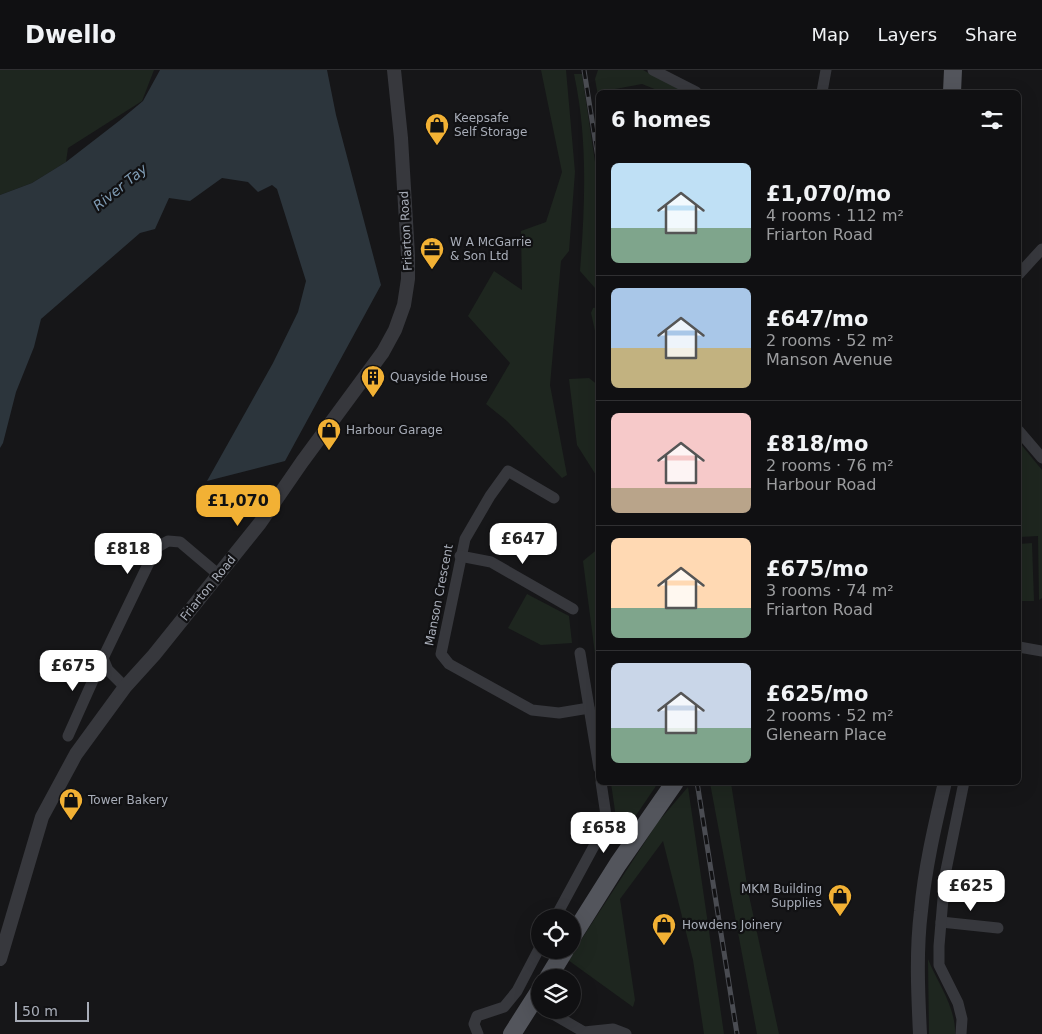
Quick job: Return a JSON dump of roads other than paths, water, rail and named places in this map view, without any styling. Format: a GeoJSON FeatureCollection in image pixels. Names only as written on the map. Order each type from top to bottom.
{"type":"FeatureCollection","features":[{"type":"Feature","properties":{"kind":"main road"},"geometry":{"type":"LineString","coordinates":[[952,90],[953,70]]}},
{"type":"Feature","properties":{"kind":"main road"},"geometry":{"type":"LineString","coordinates":[[581,924],[618,864],[671,787]]}},
{"type":"Feature","properties":{"kind":"main road"},"geometry":{"type":"LineString","coordinates":[[512,1034],[531,1012]]}},
{"type":"Feature","properties":{"kind":"street","name":"Friarton Road"},"geometry":{"type":"LineString","coordinates":[[0,959],[42,817],[76,754],[125,687],[260,523],[302,462],[383,352],[404,305],[408,279],[408,254],[394,70]]}},
{"type":"Feature","properties":{"kind":"street"},"geometry":{"type":"LineString","coordinates":[[653,70],[692,90]]}},
{"type":"Feature","properties":{"kind":"street"},"geometry":{"type":"LineString","coordinates":[[822,90],[826,70]]}},
{"type":"Feature","properties":{"kind":"street"},"geometry":{"type":"LineString","coordinates":[[1021,272],[1042,249]]}},
{"type":"Feature","properties":{"kind":"street"},"geometry":{"type":"LineString","coordinates":[[1021,433],[1042,458]]}},
{"type":"Feature","properties":{"kind":"street","name":"Manson Crescent"},"geometry":{"type":"LineString","coordinates":[[554,498],[508,471],[490,496],[465,539],[460,556],[442,654],[449,664],[532,710],[559,714],[589,708]]}},
{"type":"Feature","properties":{"kind":"street"},"geometry":{"type":"LineString","coordinates":[[68,736],[102,658],[156,548],[168,541],[180,542],[219,575]]}},
{"type":"Feature","properties":{"kind":"street"},"geometry":{"type":"LineString","coordinates":[[460,556],[491,562],[573,609]]}},
{"type":"Feature","properties":{"kind":"street"},"geometry":{"type":"LineString","coordinates":[[1021,647],[1042,651]]}},
{"type":"Feature","properties":{"kind":"street"},"geometry":{"type":"LineString","coordinates":[[580,653],[596,750]]}},
{"type":"Feature","properties":{"kind":"street"},"geometry":{"type":"LineString","coordinates":[[102,658],[108,670],[125,687]]}},
{"type":"Feature","properties":{"kind":"street"},"geometry":{"type":"LineString","coordinates":[[560,909],[607,822],[601,785]]}},
{"type":"Feature","properties":{"kind":"street"},"geometry":{"type":"LineString","coordinates":[[920,1034],[918,964],[920,912],[928,855],[944,785]]}},
{"type":"Feature","properties":{"kind":"street"},"geometry":{"type":"LineString","coordinates":[[961,1034],[962,1019],[958,1003],[939,965],[942,902],[950,845],[963,785]]}},
{"type":"Feature","properties":{"kind":"street"},"geometry":{"type":"LineString","coordinates":[[941,922],[998,928]]}},
{"type":"Feature","properties":{"kind":"street"},"geometry":{"type":"LineString","coordinates":[[478,1034],[474,1024],[477,1016],[504,1006],[517,991],[533,959]]}},
{"type":"Feature","properties":{"kind":"street"},"geometry":{"type":"LineString","coordinates":[[565,1019],[584,1032],[612,1029],[626,1034]]}},
{"type":"Feature","properties":{"kind":"water","name":"River Tay"},"geometry":{"type":"Polygon","coordinates":[[[160,70],[327,70],[336,115],[381,285],[285,461],[207,481],[273,363],[298,312],[306,281],[277,189],[272,185],[258,192],[248,182],[222,178],[190,201],[169,198],[155,229],[140,233],[41,319],[34,347],[16,392],[3,443],[0,448],[0,195],[32,183],[66,162],[119,121],[143,101],[160,70]]]}},
{"type":"Feature","properties":{"kind":"railway"},"geometry":{"type":"LineString","coordinates":[[584,70],[596,145]]}},
{"type":"Feature","properties":{"kind":"railway"},"geometry":{"type":"LineString","coordinates":[[697,785],[737,1034]]}},
{"type":"Feature","properties":{"kind":"place","name":"Keepsafe Self Storage"},"geometry":{"type":"Point","coordinates":[437,146]}},
{"type":"Feature","properties":{"kind":"place","name":"W A McGarrie & Son Ltd"},"geometry":{"type":"Point","coordinates":[432,270]}},
{"type":"Feature","properties":{"kind":"place","name":"Quayside House"},"geometry":{"type":"Point","coordinates":[373,398]}},
{"type":"Feature","properties":{"kind":"place","name":"Harbour Garage"},"geometry":{"type":"Point","coordinates":[329,451]}},
{"type":"Feature","properties":{"kind":"place","name":"Tower Bakery"},"geometry":{"type":"Point","coordinates":[71,821]}},
{"type":"Feature","properties":{"kind":"place","name":"MKM Building Supplies"},"geometry":{"type":"Point","coordinates":[840,917]}},
{"type":"Feature","properties":{"kind":"place","name":"Howdens Joinery"},"geometry":{"type":"Point","coordinates":[664,946]}}]}
